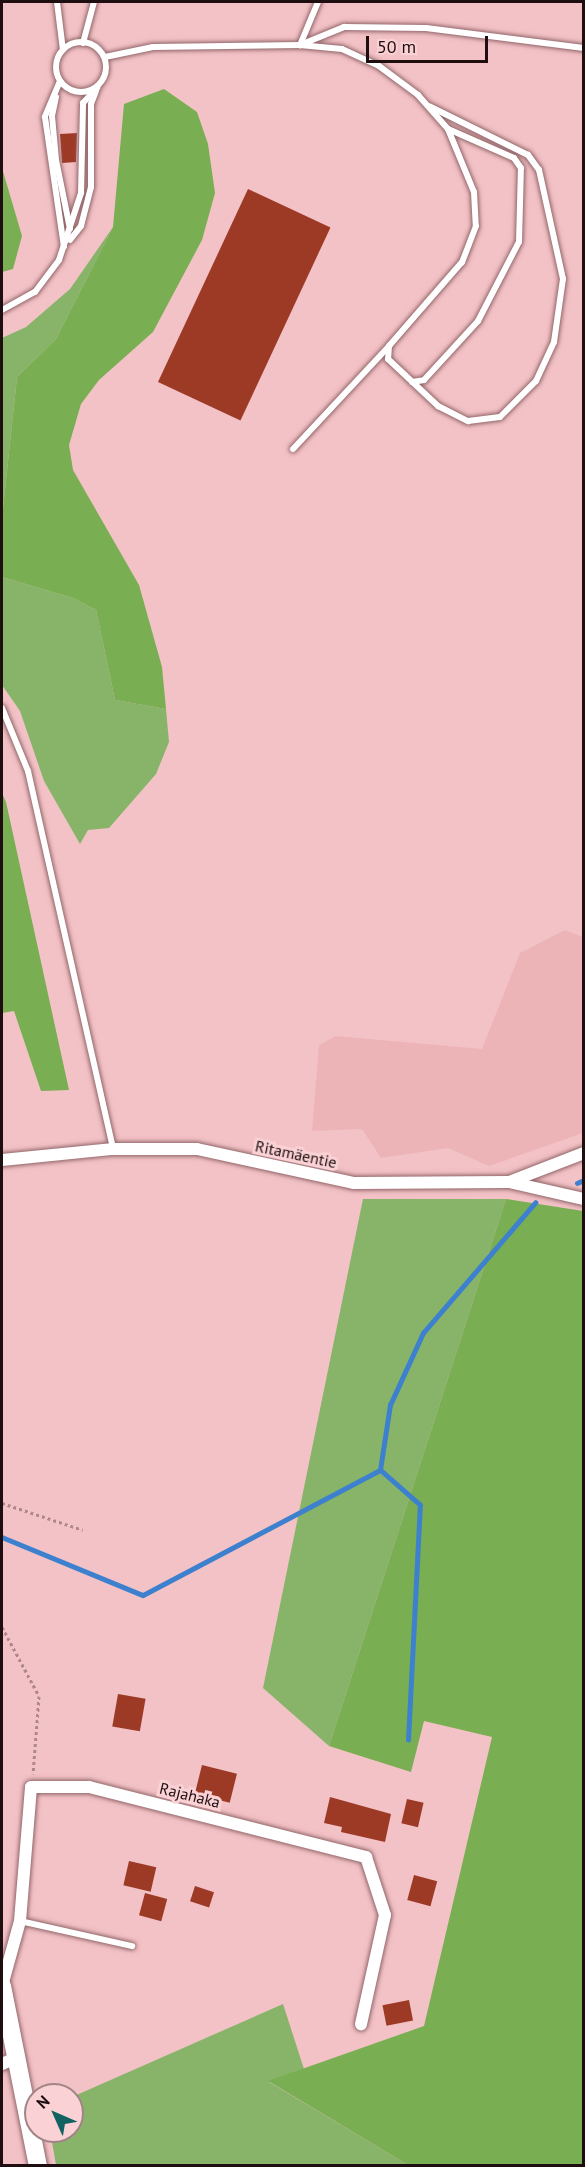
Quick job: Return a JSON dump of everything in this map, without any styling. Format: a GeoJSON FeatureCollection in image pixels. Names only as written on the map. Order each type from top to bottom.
{"type":"FeatureCollection","features":[{"type":"Feature","properties":{"kind":"main road"},"geometry":{"type":"LineString","coordinates":[[2,1986],[10,2060],[38,2166]]}},
{"type":"Feature","properties":{"kind":"street","name":"Ritamäentie"},"geometry":{"type":"LineString","coordinates":[[2,1160],[113,1149],[197,1149],[354,1183],[510,1182],[584,1199]]}},
{"type":"Feature","properties":{"kind":"street"},"geometry":{"type":"LineString","coordinates":[[510,1182],[584,1153]]}},
{"type":"Feature","properties":{"kind":"street"},"geometry":{"type":"LineString","coordinates":[[2,1986],[20,1921],[31,1787]]}},
{"type":"Feature","properties":{"kind":"street","name":"Rajahaka"},"geometry":{"type":"LineString","coordinates":[[31,1787],[89,1787],[366,1857],[385,1915],[361,2024]]}},
{"type":"Feature","properties":{"kind":"lane"},"geometry":{"type":"LineString","coordinates":[[57,2],[63,50],[56,65],[60,81],[52,116],[70,233]]}},
{"type":"Feature","properties":{"kind":"lane"},"geometry":{"type":"LineString","coordinates":[[83,43],[94,2]]}},
{"type":"Feature","properties":{"kind":"lane"},"geometry":{"type":"LineString","coordinates":[[300,45],[318,2]]}},
{"type":"Feature","properties":{"kind":"lane"},"geometry":{"type":"LineString","coordinates":[[300,45],[345,27],[426,28],[584,48]]}},
{"type":"Feature","properties":{"kind":"lane"},"geometry":{"type":"LineString","coordinates":[[2,310],[35,292],[50,277],[70,233],[81,193],[83,103],[106,74],[105,57],[94,45],[83,43],[63,50]]}},
{"type":"Feature","properties":{"kind":"lane"},"geometry":{"type":"LineString","coordinates":[[105,57],[153,47],[300,45],[342,49],[378,66],[429,106],[528,155],[539,170],[563,279],[554,342],[536,381],[500,417],[468,421],[438,406],[412,382],[388,359],[389,346]]}},
{"type":"Feature","properties":{"kind":"lane"},"geometry":{"type":"LineString","coordinates":[[60,81],[81,93],[97,88]]}},
{"type":"Feature","properties":{"kind":"lane"},"geometry":{"type":"LineString","coordinates":[[60,81],[45,117],[64,247]]}},
{"type":"Feature","properties":{"kind":"lane"},"geometry":{"type":"LineString","coordinates":[[64,247],[81,226],[92,187],[91,104],[97,88]]}},
{"type":"Feature","properties":{"kind":"lane"},"geometry":{"type":"LineString","coordinates":[[293,449],[389,346],[462,262],[476,226],[474,192],[448,129],[429,106]]}},
{"type":"Feature","properties":{"kind":"lane"},"geometry":{"type":"LineString","coordinates":[[412,382],[424,380],[478,321],[519,242],[521,168],[514,158],[448,129]]}},
{"type":"Feature","properties":{"kind":"lane"},"geometry":{"type":"LineString","coordinates":[[2,708],[28,771],[113,1149]]}},
{"type":"Feature","properties":{"kind":"lane"},"geometry":{"type":"LineString","coordinates":[[20,1921],[132,1946]]}},
{"type":"Feature","properties":{"kind":"path"},"geometry":{"type":"LineString","coordinates":[[2,1503],[83,1530]]}},
{"type":"Feature","properties":{"kind":"path"},"geometry":{"type":"LineString","coordinates":[[2,1627],[39,1696],[31,1787]]}},
{"type":"Feature","properties":{"kind":"shaded area"},"geometry":{"type":"Polygon","coordinates":[[[565,930],[583,937],[583,1133],[489,1166],[448,1148],[381,1158],[362,1129],[312,1131],[319,1045],[336,1036],[482,1049],[520,953],[565,930]]]}},
{"type":"Feature","properties":{"kind":"green space"},"geometry":{"type":"Polygon","coordinates":[[[164,89],[197,112],[208,144],[215,193],[202,240],[153,332],[99,380],[81,404],[69,445],[73,470],[139,585],[162,667],[166,709],[115,700],[96,610],[73,598],[2,577],[2,518],[17,377],[56,339],[113,227],[124,104],[164,89]]]}},
{"type":"Feature","properties":{"kind":"green space"},"geometry":{"type":"Polygon","coordinates":[[[2,168],[22,236],[13,269],[2,272],[2,168]]]}},
{"type":"Feature","properties":{"kind":"green space"},"geometry":{"type":"Polygon","coordinates":[[[113,227],[56,339],[17,377],[2,518],[2,338],[26,327],[70,289],[113,227]]]}},
{"type":"Feature","properties":{"kind":"green space"},"geometry":{"type":"Polygon","coordinates":[[[2,577],[73,598],[96,610],[115,700],[166,709],[169,742],[156,774],[109,828],[88,830],[80,844],[44,781],[20,711],[2,685],[2,577]]]}},
{"type":"Feature","properties":{"kind":"green space"},"geometry":{"type":"Polygon","coordinates":[[[2,793],[6,802],[69,1090],[41,1091],[14,1011],[2,1013],[2,793]]]}},
{"type":"Feature","properties":{"kind":"green space"},"geometry":{"type":"Polygon","coordinates":[[[363,1199],[506,1199],[329,1746],[263,1688],[363,1199]]]}},
{"type":"Feature","properties":{"kind":"green space"},"geometry":{"type":"Polygon","coordinates":[[[506,1199],[583,1211],[583,2165],[408,2165],[268,2081],[424,2026],[492,1737],[424,1721],[411,1772],[329,1746],[506,1199]]]}},
{"type":"Feature","properties":{"kind":"green space"},"geometry":{"type":"Polygon","coordinates":[[[283,2004],[304,2069],[269,2082],[408,2165],[56,2165],[52,2143],[84,2143],[84,2092],[283,2004]]]}},
{"type":"Feature","properties":{"kind":"building"},"geometry":{"type":"Polygon","coordinates":[[[77,133],[76,162],[62,163],[60,134],[77,133]]]}},
{"type":"Feature","properties":{"kind":"building"},"geometry":{"type":"Polygon","coordinates":[[[248,189],[330,227],[240,421],[158,382],[248,189]]]}},
{"type":"Feature","properties":{"kind":"building"},"geometry":{"type":"Polygon","coordinates":[[[118,1694],[146,1699],[140,1731],[112,1726],[118,1694]]]}},
{"type":"Feature","properties":{"kind":"building"},"geometry":{"type":"Polygon","coordinates":[[[202,1765],[237,1774],[230,1803],[195,1794],[202,1765]]]}},
{"type":"Feature","properties":{"kind":"building"},"geometry":{"type":"Polygon","coordinates":[[[330,1797],[391,1814],[385,1842],[341,1832],[342,1827],[324,1823],[330,1797]]]}},
{"type":"Feature","properties":{"kind":"building"},"geometry":{"type":"Polygon","coordinates":[[[407,1799],[424,1803],[418,1827],[401,1823],[407,1799]]]}},
{"type":"Feature","properties":{"kind":"building"},"geometry":{"type":"Polygon","coordinates":[[[129,1861],[156,1867],[151,1892],[123,1885],[129,1861]]]}},
{"type":"Feature","properties":{"kind":"building"},"geometry":{"type":"Polygon","coordinates":[[[414,1875],[437,1881],[430,1906],[407,1900],[414,1875]]]}},
{"type":"Feature","properties":{"kind":"building"},"geometry":{"type":"Polygon","coordinates":[[[195,1886],[214,1892],[209,1907],[190,1901],[195,1886]]]}},
{"type":"Feature","properties":{"kind":"building"},"geometry":{"type":"Polygon","coordinates":[[[145,1893],[167,1899],[161,1921],[139,1915],[145,1893]]]}},
{"type":"Feature","properties":{"kind":"building"},"geometry":{"type":"Polygon","coordinates":[[[409,2000],[413,2021],[387,2026],[382,2005],[409,2000]]]}},
{"type":"Feature","properties":{"kind":"waterway"},"geometry":{"type":"LineString","coordinates":[[577,1183],[584,1180]]}},
{"type":"Feature","properties":{"kind":"waterway"},"geometry":{"type":"LineString","coordinates":[[408,1740],[420,1505],[380,1470],[390,1405],[423,1333],[535,1203]]}},
{"type":"Feature","properties":{"kind":"waterway"},"geometry":{"type":"LineString","coordinates":[[2,1537],[143,1595],[380,1470]]}}]}
